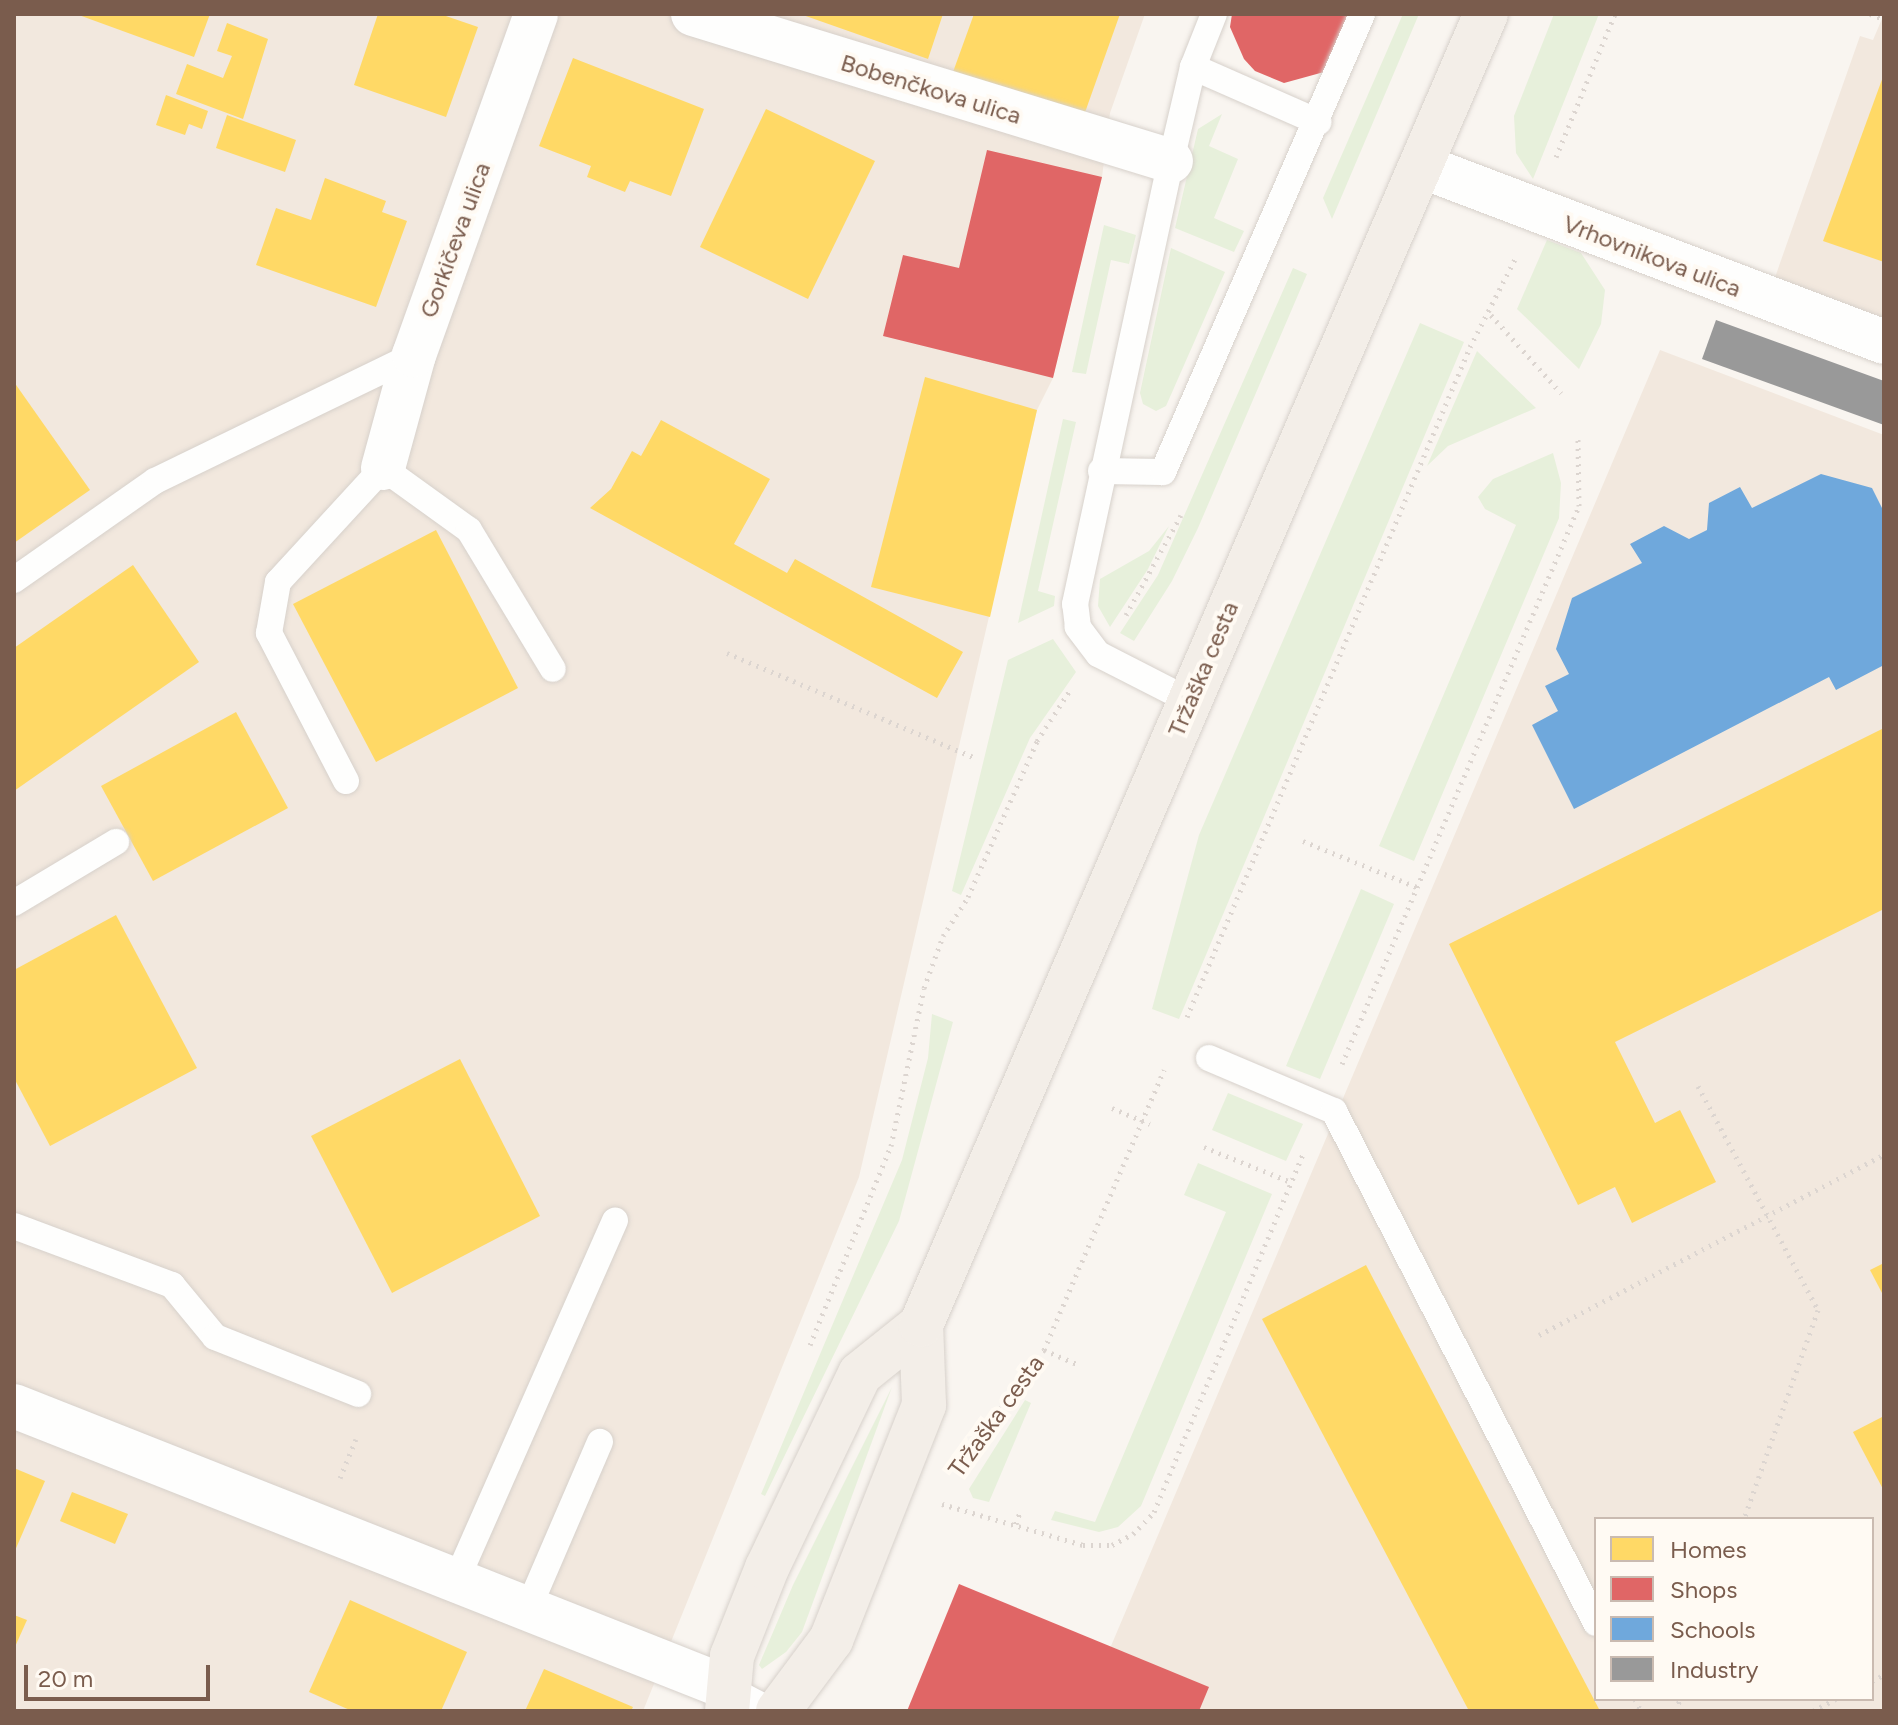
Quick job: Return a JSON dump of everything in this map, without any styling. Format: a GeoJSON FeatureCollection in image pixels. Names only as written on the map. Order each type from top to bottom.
{"type":"FeatureCollection","features":[{"type":"Feature","properties":{"kind":"main road","name":"Tržaška cesta"},"geometry":{"type":"LineString","coordinates":[[775,1711],[831,1640],[924,1405],[921,1325],[1486,14]]}},
{"type":"Feature","properties":{"kind":"main road","name":"Tržaška cesta"},"geometry":{"type":"LineString","coordinates":[[728,1700],[732,1656],[767,1568],[860,1374],[921,1325]]}},
{"type":"Feature","properties":{"kind":"street","name":"Gorkičeva ulica"},"geometry":{"type":"LineString","coordinates":[[383,468],[414,355],[536,14]]}},
{"type":"Feature","properties":{"kind":"street","name":"Bobenčkova ulica"},"geometry":{"type":"LineString","coordinates":[[693,14],[1171,161]]}},
{"type":"Feature","properties":{"kind":"street","name":"Vrhovnikova ulica"},"geometry":{"type":"LineString","coordinates":[[1421,166],[1884,342]]}},
{"type":"Feature","properties":{"kind":"street"},"geometry":{"type":"LineString","coordinates":[[14,1406],[528,1609],[728,1700]]}},
{"type":"Feature","properties":{"kind":"lane"},"geometry":{"type":"LineString","coordinates":[[1190,701],[1115,666],[1078,627],[1077,587],[1193,67],[1214,14]]}},
{"type":"Feature","properties":{"kind":"lane"},"geometry":{"type":"LineString","coordinates":[[1101,471],[1163,472],[1318,122],[1362,14]]}},
{"type":"Feature","properties":{"kind":"lane"},"geometry":{"type":"LineString","coordinates":[[1193,67],[1318,122]]}},
{"type":"Feature","properties":{"kind":"lane"},"geometry":{"type":"LineString","coordinates":[[14,580],[155,481],[414,355]]}},
{"type":"Feature","properties":{"kind":"lane"},"geometry":{"type":"LineString","coordinates":[[346,781],[269,633],[278,582],[383,468],[469,530],[553,669]]}},
{"type":"Feature","properties":{"kind":"lane"},"geometry":{"type":"LineString","coordinates":[[14,903],[116,842]]}},
{"type":"Feature","properties":{"kind":"lane"},"geometry":{"type":"LineString","coordinates":[[1209,1058],[1334,1111],[1594,1619]]}},
{"type":"Feature","properties":{"kind":"lane"},"geometry":{"type":"LineString","coordinates":[[456,1581],[615,1221]]}},
{"type":"Feature","properties":{"kind":"lane"},"geometry":{"type":"LineString","coordinates":[[14,1226],[172,1285],[215,1337],[358,1394]]}},
{"type":"Feature","properties":{"kind":"lane"},"geometry":{"type":"LineString","coordinates":[[528,1609],[600,1442]]}},
{"type":"Feature","properties":{"kind":"lane"},"geometry":{"type":"LineString","coordinates":[[728,1700],[775,1711]]}},
{"type":"Feature","properties":{"kind":"path"},"geometry":{"type":"LineString","coordinates":[[1550,173],[1615,14]]}},
{"type":"Feature","properties":{"kind":"path"},"geometry":{"type":"LineString","coordinates":[[1870,14],[1884,19]]}},
{"type":"Feature","properties":{"kind":"path"},"geometry":{"type":"LineString","coordinates":[[1180,1033],[1470,347],[1491,315],[1520,248]]}},
{"type":"Feature","properties":{"kind":"path"},"geometry":{"type":"LineString","coordinates":[[1491,315],[1561,393]]}},
{"type":"Feature","properties":{"kind":"path"},"geometry":{"type":"LineString","coordinates":[[727,653],[973,757]]}},
{"type":"Feature","properties":{"kind":"path"},"geometry":{"type":"LineString","coordinates":[[808,1351],[891,1146],[921,1001],[943,936],[968,897],[1037,741],[1073,686]]}},
{"type":"Feature","properties":{"kind":"path"},"geometry":{"type":"LineString","coordinates":[[1303,841],[1418,887]]}},
{"type":"Feature","properties":{"kind":"path","name":"Tržaška cesta"},"geometry":{"type":"LineString","coordinates":[[964,1458],[1044,1350],[1168,1062]]}},
{"type":"Feature","properties":{"kind":"path"},"geometry":{"type":"LineString","coordinates":[[1698,1086],[1818,1310],[1745,1517]]}},
{"type":"Feature","properties":{"kind":"path"},"geometry":{"type":"LineString","coordinates":[[1112,1108],[1150,1124]]}},
{"type":"Feature","properties":{"kind":"path"},"geometry":{"type":"LineString","coordinates":[[1204,1147],[1291,1182]]}},
{"type":"Feature","properties":{"kind":"path"},"geometry":{"type":"LineString","coordinates":[[1539,1335],[1884,1155]]}},
{"type":"Feature","properties":{"kind":"path"},"geometry":{"type":"LineString","coordinates":[[1044,1350],[1079,1365]]}},
{"type":"Feature","properties":{"kind":"path"},"geometry":{"type":"LineString","coordinates":[[320,1527],[363,1420],[358,1394]]}},
{"type":"Feature","properties":{"kind":"path","name":"Tržaška cesta"},"geometry":{"type":"LineString","coordinates":[[937,1503],[942,1493]]}},
{"type":"Feature","properties":{"kind":"path"},"geometry":{"type":"LineString","coordinates":[[1016,1524],[1020,1512]]}},
{"type":"Feature","properties":{"kind":"path"},"geometry":{"type":"LineString","coordinates":[[1813,1711],[1832,1701]]}},
{"type":"Feature","properties":{"kind":"shaded area"},"geometry":{"type":"Polygon","coordinates":[[[14,14],[1145,14],[1110,113],[1102,177],[1053,378],[1037,410],[859,1177],[643,1711],[14,1711],[14,14]]]}},
{"type":"Feature","properties":{"kind":"shaded area"},"geometry":{"type":"Polygon","coordinates":[[[1884,14],[1884,321],[1773,283],[1860,36],[1873,40],[1884,14]]]}},
{"type":"Feature","properties":{"kind":"shaded area"},"geometry":{"type":"Polygon","coordinates":[[[1660,350],[1884,435],[1884,1711],[907,1711],[1111,1646],[1660,350]]]}},
{"type":"Feature","properties":{"kind":"green space"},"geometry":{"type":"Polygon","coordinates":[[[1403,14],[1419,14],[1332,219],[1323,198],[1403,14]]]}},
{"type":"Feature","properties":{"kind":"green space"},"geometry":{"type":"Polygon","coordinates":[[[1554,14],[1599,14],[1533,179],[1516,153],[1514,116],[1554,14]]]}},
{"type":"Feature","properties":{"kind":"green space"},"geometry":{"type":"Polygon","coordinates":[[[1222,114],[1209,146],[1238,159],[1214,218],[1244,231],[1234,252],[1175,228],[1198,129],[1222,114]]]}},
{"type":"Feature","properties":{"kind":"green space"},"geometry":{"type":"Polygon","coordinates":[[[1104,225],[1136,235],[1129,264],[1111,260],[1086,374],[1072,372],[1104,225]]]}},
{"type":"Feature","properties":{"kind":"green space"},"geometry":{"type":"Polygon","coordinates":[[[1547,240],[1581,253],[1605,290],[1601,324],[1579,369],[1517,309],[1547,240]]]}},
{"type":"Feature","properties":{"kind":"green space"},"geometry":{"type":"Polygon","coordinates":[[[1171,248],[1225,272],[1166,406],[1156,411],[1143,404],[1140,393],[1171,248]]]}},
{"type":"Feature","properties":{"kind":"green space"},"geometry":{"type":"Polygon","coordinates":[[[1293,268],[1307,274],[1198,528],[1172,581],[1134,641],[1120,633],[1158,575],[1293,268]]]}},
{"type":"Feature","properties":{"kind":"green space"},"geometry":{"type":"Polygon","coordinates":[[[1420,323],[1464,342],[1179,1019],[1152,1009],[1199,835],[1420,323]]]}},
{"type":"Feature","properties":{"kind":"green space"},"geometry":{"type":"Polygon","coordinates":[[[1477,351],[1536,408],[1448,446],[1427,466],[1477,351]]]}},
{"type":"Feature","properties":{"kind":"green space"},"geometry":{"type":"Polygon","coordinates":[[[1063,419],[1076,422],[1038,591],[1055,596],[1054,606],[1018,623],[1063,419]]]}},
{"type":"Feature","properties":{"kind":"green space"},"geometry":{"type":"Polygon","coordinates":[[[1553,453],[1561,483],[1559,518],[1414,861],[1379,846],[1516,525],[1485,509],[1478,497],[1493,479],[1553,453]]]}},
{"type":"Feature","properties":{"kind":"green space"},"geometry":{"type":"Polygon","coordinates":[[[1169,526],[1148,569],[1110,627],[1098,606],[1100,579],[1149,551],[1169,526]]]}},
{"type":"Feature","properties":{"kind":"green space"},"geometry":{"type":"Polygon","coordinates":[[[1053,639],[1076,672],[1030,738],[961,895],[952,891],[1008,660],[1053,639]]]}},
{"type":"Feature","properties":{"kind":"green space"},"geometry":{"type":"Polygon","coordinates":[[[1361,889],[1394,904],[1320,1079],[1286,1066],[1361,889]]]}},
{"type":"Feature","properties":{"kind":"green space"},"geometry":{"type":"Polygon","coordinates":[[[932,1014],[953,1022],[899,1221],[765,1496],[761,1494],[902,1160],[928,1058],[932,1014]]]}},
{"type":"Feature","properties":{"kind":"green space"},"geometry":{"type":"Polygon","coordinates":[[[1228,1093],[1303,1124],[1286,1161],[1212,1130],[1228,1093]]]}},
{"type":"Feature","properties":{"kind":"green space"},"geometry":{"type":"Polygon","coordinates":[[[1198,1163],[1272,1194],[1141,1506],[1118,1527],[1099,1532],[1051,1520],[1055,1511],[1095,1522],[1226,1212],[1184,1195],[1198,1163]]]}},
{"type":"Feature","properties":{"kind":"green space"},"geometry":{"type":"Polygon","coordinates":[[[892,1387],[802,1632],[786,1652],[762,1669],[759,1665],[793,1585],[892,1387]]]}},
{"type":"Feature","properties":{"kind":"green space"},"geometry":{"type":"Polygon","coordinates":[[[1025,1400],[1031,1403],[989,1502],[973,1498],[969,1489],[1025,1400]]]}},
{"type":"Feature","properties":{"kind":"building: Homes"},"geometry":{"type":"Polygon","coordinates":[[[76,14],[210,14],[194,57],[76,14]]]}},
{"type":"Feature","properties":{"kind":"building: Homes"},"geometry":{"type":"Polygon","coordinates":[[[378,14],[440,14],[478,27],[446,117],[354,85],[378,14]]]}},
{"type":"Feature","properties":{"kind":"building: Homes"},"geometry":{"type":"Polygon","coordinates":[[[800,14],[943,14],[928,59],[800,14]]]}},
{"type":"Feature","properties":{"kind":"building: Homes"},"geometry":{"type":"Polygon","coordinates":[[[974,14],[1120,14],[1083,118],[953,72],[974,14]]]}},
{"type":"Feature","properties":{"kind":"building: Homes"},"geometry":{"type":"Polygon","coordinates":[[[227,23],[268,39],[243,119],[176,94],[187,64],[223,78],[232,56],[217,51],[227,23]]]}},
{"type":"Feature","properties":{"kind":"building: Homes"},"geometry":{"type":"Polygon","coordinates":[[[573,58],[704,109],[671,196],[630,181],[625,192],[587,177],[591,166],[539,146],[573,58]]]}},
{"type":"Feature","properties":{"kind":"building: Homes"},"geometry":{"type":"Polygon","coordinates":[[[1884,74],[1884,262],[1823,241],[1884,74]]]}},
{"type":"Feature","properties":{"kind":"building: Homes"},"geometry":{"type":"Polygon","coordinates":[[[166,95],[208,111],[202,129],[189,124],[185,135],[156,125],[166,95]]]}},
{"type":"Feature","properties":{"kind":"building: Homes"},"geometry":{"type":"Polygon","coordinates":[[[766,109],[875,161],[808,299],[700,247],[766,109]]]}},
{"type":"Feature","properties":{"kind":"building: Homes"},"geometry":{"type":"Polygon","coordinates":[[[227,115],[296,140],[285,172],[216,148],[227,115]]]}},
{"type":"Feature","properties":{"kind":"building: Homes"},"geometry":{"type":"Polygon","coordinates":[[[325,178],[386,201],[382,212],[407,221],[376,307],[256,265],[276,208],[311,220],[325,178]]]}},
{"type":"Feature","properties":{"kind":"building: Homes"},"geometry":{"type":"Polygon","coordinates":[[[925,377],[1037,410],[990,617],[871,587],[925,377]]]}},
{"type":"Feature","properties":{"kind":"building: Homes"},"geometry":{"type":"Polygon","coordinates":[[[14,382],[90,490],[14,543],[14,382]]]}},
{"type":"Feature","properties":{"kind":"building: Homes"},"geometry":{"type":"Polygon","coordinates":[[[661,420],[770,479],[734,544],[787,573],[795,559],[963,652],[937,698],[590,508],[611,489],[632,451],[641,456],[661,420]]]}},
{"type":"Feature","properties":{"kind":"building: Homes"},"geometry":{"type":"Polygon","coordinates":[[[436,530],[518,688],[376,762],[293,604],[436,530]]]}},
{"type":"Feature","properties":{"kind":"building: Homes"},"geometry":{"type":"Polygon","coordinates":[[[133,565],[199,662],[14,791],[14,648],[133,565]]]}},
{"type":"Feature","properties":{"kind":"building: Homes"},"geometry":{"type":"Polygon","coordinates":[[[236,712],[288,808],[153,881],[101,786],[236,712]]]}},
{"type":"Feature","properties":{"kind":"building: Homes"},"geometry":{"type":"Polygon","coordinates":[[[1884,728],[1884,909],[1615,1042],[1655,1123],[1680,1110],[1716,1182],[1632,1223],[1615,1187],[1578,1205],[1449,944],[1884,728]]]}},
{"type":"Feature","properties":{"kind":"building: Homes"},"geometry":{"type":"Polygon","coordinates":[[[116,915],[197,1068],[50,1146],[14,1078],[14,970],[116,915]]]}},
{"type":"Feature","properties":{"kind":"building: Homes"},"geometry":{"type":"Polygon","coordinates":[[[460,1059],[540,1216],[392,1293],[311,1136],[460,1059]]]}},
{"type":"Feature","properties":{"kind":"building: Homes"},"geometry":{"type":"Polygon","coordinates":[[[1884,1263],[1884,1292],[1882,1293],[1870,1270],[1884,1263]]]}},
{"type":"Feature","properties":{"kind":"building: Homes"},"geometry":{"type":"Polygon","coordinates":[[[1366,1265],[1600,1711],[1469,1711],[1262,1319],[1366,1265]]]}},
{"type":"Feature","properties":{"kind":"building: Homes"},"geometry":{"type":"Polygon","coordinates":[[[1884,1416],[1884,1491],[1853,1432],[1884,1416]]]}},
{"type":"Feature","properties":{"kind":"building: Homes"},"geometry":{"type":"Polygon","coordinates":[[[14,1468],[45,1481],[14,1553],[14,1468]]]}},
{"type":"Feature","properties":{"kind":"building: Homes"},"geometry":{"type":"Polygon","coordinates":[[[72,1492],[128,1514],[115,1544],[60,1521],[72,1492]]]}},
{"type":"Feature","properties":{"kind":"building: Homes"},"geometry":{"type":"Polygon","coordinates":[[[350,1600],[467,1652],[441,1711],[352,1711],[309,1692],[350,1600]]]}},
{"type":"Feature","properties":{"kind":"building: Homes"},"geometry":{"type":"Polygon","coordinates":[[[14,1615],[27,1620],[14,1649],[14,1615]]]}},
{"type":"Feature","properties":{"kind":"building: Homes"},"geometry":{"type":"Polygon","coordinates":[[[544,1669],[633,1707],[631,1711],[525,1711],[544,1669]]]}},
{"type":"Feature","properties":{"kind":"building: Shops"},"geometry":{"type":"Polygon","coordinates":[[[1232,14],[1360,14],[1324,72],[1284,83],[1255,71],[1244,59],[1230,27],[1232,14]]]}},
{"type":"Feature","properties":{"kind":"building: Shops"},"geometry":{"type":"Polygon","coordinates":[[[987,150],[1102,177],[1053,378],[883,336],[903,255],[959,268],[987,150]]]}},
{"type":"Feature","properties":{"kind":"building: Shops"},"geometry":{"type":"Polygon","coordinates":[[[959,1584],[1209,1687],[1199,1711],[907,1711],[959,1584]]]}},
{"type":"Feature","properties":{"kind":"building: Schools"},"geometry":{"type":"Polygon","coordinates":[[[1821,474],[1872,488],[1884,512],[1884,665],[1836,690],[1829,677],[1574,809],[1532,725],[1558,711],[1545,686],[1569,674],[1556,649],[1572,598],[1642,563],[1630,544],[1664,526],[1689,539],[1707,530],[1709,503],[1740,487],[1752,508],[1821,474]]]}},
{"type":"Feature","properties":{"kind":"building: Industry"},"geometry":{"type":"Polygon","coordinates":[[[1716,320],[1884,381],[1884,425],[1702,359],[1716,320]]]}}]}
